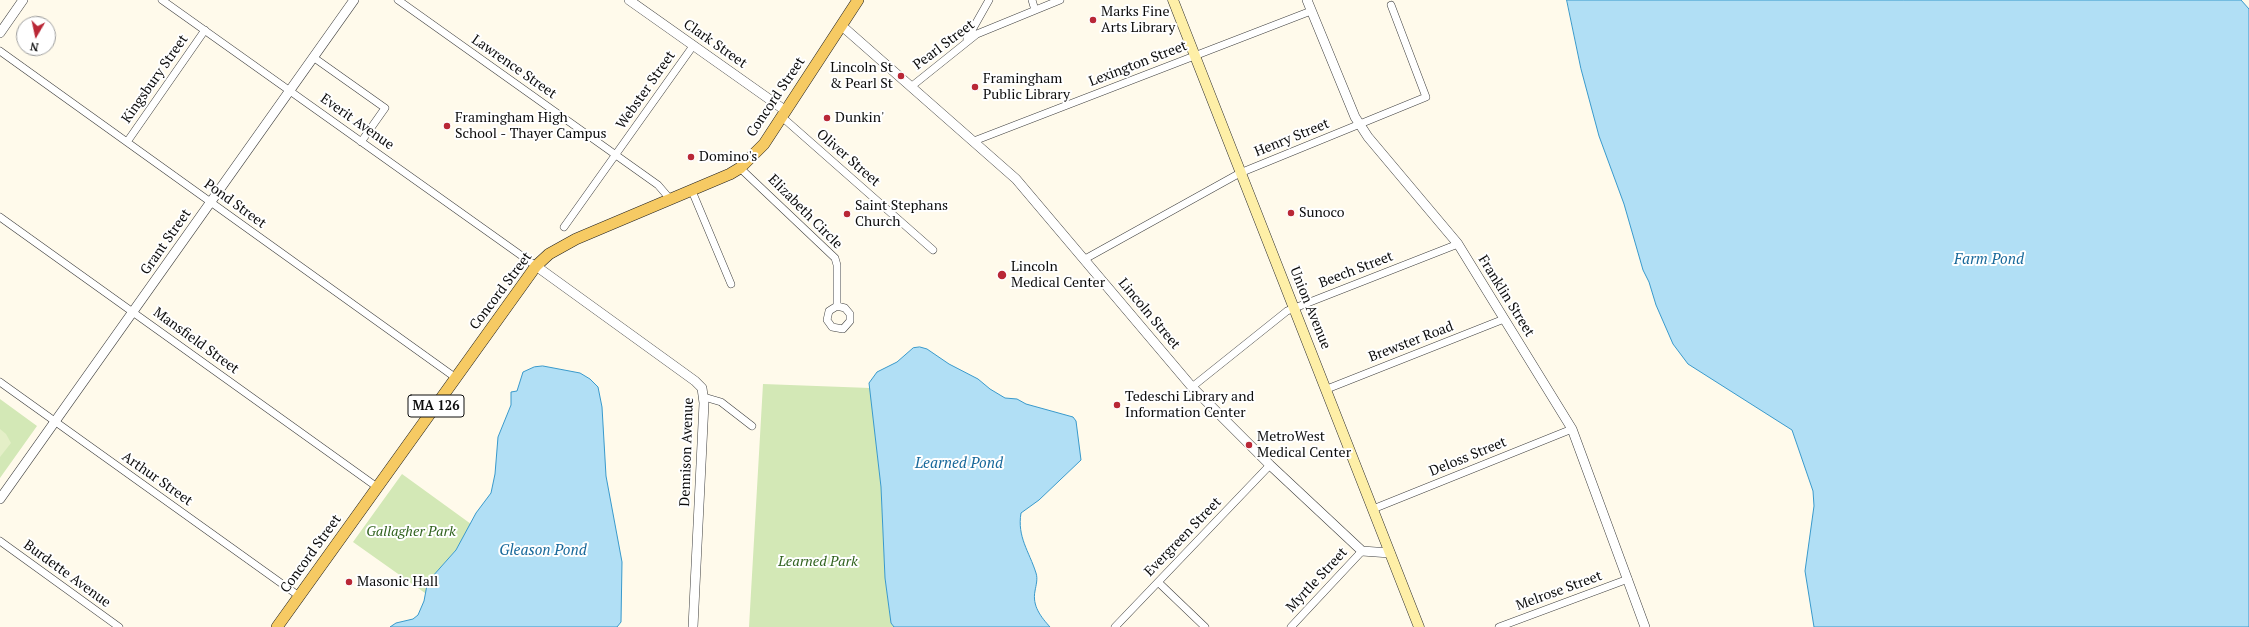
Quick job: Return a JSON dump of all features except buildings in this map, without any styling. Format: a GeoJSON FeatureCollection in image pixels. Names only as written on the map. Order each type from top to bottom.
{"type":"FeatureCollection","features":[{"type":"Feature","properties":{"kind":"main road","name":"Concord Street"},"geometry":{"type":"LineString","coordinates":[[277,627],[536,266],[549,254],[576,239],[740,168],[764,144],[858,0]]}},
{"type":"Feature","properties":{"kind":"main road","name":"Union Avenue"},"geometry":{"type":"LineString","coordinates":[[1173,0],[1240,173],[1327,388],[1419,627]]}},
{"type":"Feature","properties":{"kind":"street"},"geometry":{"type":"LineString","coordinates":[[0,33],[23,0]]}},
{"type":"Feature","properties":{"kind":"street","name":"Everit Avenue"},"geometry":{"type":"LineString","coordinates":[[162,0],[536,266]]}},
{"type":"Feature","properties":{"kind":"street","name":"Grant Street"},"geometry":{"type":"LineString","coordinates":[[0,499],[354,0]]}},
{"type":"Feature","properties":{"kind":"street","name":"Lawrence Street"},"geometry":{"type":"LineString","coordinates":[[398,0],[658,185],[670,199]]}},
{"type":"Feature","properties":{"kind":"street","name":"Clark Street"},"geometry":{"type":"LineString","coordinates":[[629,0],[784,114]]}},
{"type":"Feature","properties":{"kind":"street"},"geometry":{"type":"LineString","coordinates":[[966,41],[989,0]]}},
{"type":"Feature","properties":{"kind":"street"},"geometry":{"type":"LineString","coordinates":[[1032,0],[1035,10]]}},
{"type":"Feature","properties":{"kind":"street","name":"Pearl Street"},"geometry":{"type":"LineString","coordinates":[[912,86],[966,41],[988,29],[1060,0]]}},
{"type":"Feature","properties":{"kind":"street","name":"Franklin Street"},"geometry":{"type":"LineString","coordinates":[[1307,0],[1350,107],[1360,125],[1458,244],[1572,429],[1645,627]]}},
{"type":"Feature","properties":{"kind":"street","name":"Henry Street"},"geometry":{"type":"LineString","coordinates":[[1085,259],[1240,173],[1426,97],[1391,5]]}},
{"type":"Feature","properties":{"kind":"street","name":"Lexington Street"},"geometry":{"type":"LineString","coordinates":[[974,141],[1311,11]]}},
{"type":"Feature","properties":{"kind":"street","name":"Lincoln Street"},"geometry":{"type":"LineString","coordinates":[[842,26],[912,86],[1027,190],[1192,387],[1270,465],[1362,551]]}},
{"type":"Feature","properties":{"kind":"street","name":"Kingsbury Street"},"geometry":{"type":"LineString","coordinates":[[127,142],[205,30]]}},
{"type":"Feature","properties":{"kind":"street","name":"Webster Street"},"geometry":{"type":"LineString","coordinates":[[564,226],[693,46]]}},
{"type":"Feature","properties":{"kind":"street","name":"Pond Street"},"geometry":{"type":"LineString","coordinates":[[0,51],[456,378]]}},
{"type":"Feature","properties":{"kind":"street"},"geometry":{"type":"LineString","coordinates":[[313,57],[385,108],[361,142]]}},
{"type":"Feature","properties":{"kind":"street","name":"Oliver Street"},"geometry":{"type":"LineString","coordinates":[[784,114],[933,250]]}},
{"type":"Feature","properties":{"kind":"street","name":"Elizabeth Circle"},"geometry":{"type":"LineString","coordinates":[[740,168],[835,258],[837,265],[837,306]]}},
{"type":"Feature","properties":{"kind":"street"},"geometry":{"type":"LineString","coordinates":[[692,190],[731,284]]}},
{"type":"Feature","properties":{"kind":"street","name":"Mansfield Street"},"geometry":{"type":"LineString","coordinates":[[0,217],[377,487]]}},
{"type":"Feature","properties":{"kind":"street","name":"Beech Street"},"geometry":{"type":"LineString","coordinates":[[1192,387],[1279,317],[1294,308],[1458,244]]}},
{"type":"Feature","properties":{"kind":"street","name":"Dennison Avenue"},"geometry":{"type":"LineString","coordinates":[[536,266],[695,381],[702,388],[704,397],[693,627]]}},
{"type":"Feature","properties":{"kind":"street","name":"Brewster Road"},"geometry":{"type":"LineString","coordinates":[[1327,388],[1504,319]]}},
{"type":"Feature","properties":{"kind":"street","name":"Arthur Street"},"geometry":{"type":"LineString","coordinates":[[0,382],[299,596]]}},
{"type":"Feature","properties":{"kind":"street"},"geometry":{"type":"LineString","coordinates":[[704,397],[721,402],[752,426]]}},
{"type":"Feature","properties":{"kind":"street","name":"Deloss Street"},"geometry":{"type":"LineString","coordinates":[[1373,509],[1572,429]]}},
{"type":"Feature","properties":{"kind":"street","name":"Evergreen Street"},"geometry":{"type":"LineString","coordinates":[[1115,627],[1270,465]]}},
{"type":"Feature","properties":{"kind":"street","name":"Burdette Avenue"},"geometry":{"type":"LineString","coordinates":[[0,541],[119,627]]}},
{"type":"Feature","properties":{"kind":"street"},"geometry":{"type":"LineString","coordinates":[[1362,551],[1390,553]]}},
{"type":"Feature","properties":{"kind":"street","name":"Myrtle Street"},"geometry":{"type":"LineString","coordinates":[[1291,627],[1362,551]]}},
{"type":"Feature","properties":{"kind":"street","name":"Melrose Street"},"geometry":{"type":"LineString","coordinates":[[1499,627],[1628,580]]}},
{"type":"Feature","properties":{"kind":"street"},"geometry":{"type":"LineString","coordinates":[[1158,582],[1205,627]]}},
{"type":"Feature","properties":{"kind":"green space","name":"Learned Park"},"geometry":{"type":"Polygon","coordinates":[[[763,384],[870,388],[881,487],[885,578],[891,623],[894,627],[749,627],[763,384]]]}},
{"type":"Feature","properties":{"kind":"green space"},"geometry":{"type":"Polygon","coordinates":[[[0,399],[37,426],[0,478],[0,399]]]}},
{"type":"Feature","properties":{"kind":"green space"},"geometry":{"type":"Polygon","coordinates":[[[0,429],[6,434],[11,443],[0,457],[0,429]]]}},
{"type":"Feature","properties":{"kind":"green space","name":"Gallagher Park"},"geometry":{"type":"Polygon","coordinates":[[[402,474],[471,524],[456,550],[432,577],[425,593],[353,542],[402,474]]]}},
{"type":"Feature","properties":{"kind":"water","name":"Farm Pond"},"geometry":{"type":"Polygon","coordinates":[[[1567,0],[2241,0],[2249,9],[2249,627],[1814,627],[1805,571],[1814,506],[1813,491],[1792,430],[1688,364],[1673,344],[1643,270],[1624,204],[1599,136],[1581,69],[1567,0]]]}},
{"type":"Feature","properties":{"kind":"water","name":"Learned Pond"},"geometry":{"type":"Polygon","coordinates":[[[920,347],[927,349],[949,364],[978,379],[990,389],[1005,398],[1017,399],[1026,404],[1073,417],[1076,421],[1081,460],[1039,500],[1021,513],[1020,522],[1022,537],[1037,575],[1034,596],[1036,606],[1050,627],[894,627],[891,623],[885,578],[881,487],[869,383],[877,372],[897,362],[913,348],[920,347]]]}},
{"type":"Feature","properties":{"kind":"water","name":"Gleason Pond"},"geometry":{"type":"Polygon","coordinates":[[[543,366],[580,373],[590,379],[598,387],[602,407],[606,476],[622,562],[621,622],[617,627],[390,627],[396,623],[413,619],[418,615],[424,601],[427,585],[432,577],[456,550],[476,513],[491,493],[495,474],[498,437],[511,405],[511,392],[517,391],[523,372],[534,367],[543,366]]]}},
{"type":"Feature","properties":{"kind":"place","name":"Marks Fine Arts Library"},"geometry":{"type":"Point","coordinates":[1093,20]}},
{"type":"Feature","properties":{"kind":"place","name":"Lincoln St & Pearl St"},"geometry":{"type":"Point","coordinates":[901,76]}},
{"type":"Feature","properties":{"kind":"place","name":"Framingham Public Library"},"geometry":{"type":"Point","coordinates":[975,87]}},
{"type":"Feature","properties":{"kind":"place","name":"Dunkin'"},"geometry":{"type":"Point","coordinates":[827,118]}},
{"type":"Feature","properties":{"kind":"place","name":"Framingham High School - Thayer Campus"},"geometry":{"type":"Point","coordinates":[447,126]}},
{"type":"Feature","properties":{"kind":"place","name":"Domino's"},"geometry":{"type":"Point","coordinates":[691,157]}},
{"type":"Feature","properties":{"kind":"place","name":"Sunoco"},"geometry":{"type":"Point","coordinates":[1291,213]}},
{"type":"Feature","properties":{"kind":"place","name":"Saint Stephans Church"},"geometry":{"type":"Point","coordinates":[847,214]}},
{"type":"Feature","properties":{"kind":"place","name":"Lincoln Medical Center"},"geometry":{"type":"Point","coordinates":[1002,275]}},
{"type":"Feature","properties":{"kind":"place","name":"Tedeschi Library and Information Center"},"geometry":{"type":"Point","coordinates":[1117,405]}},
{"type":"Feature","properties":{"kind":"place","name":"MetroWest Medical Center"},"geometry":{"type":"Point","coordinates":[1249,445]}},
{"type":"Feature","properties":{"kind":"place","name":"Masonic Hall"},"geometry":{"type":"Point","coordinates":[349,582]}}]}
